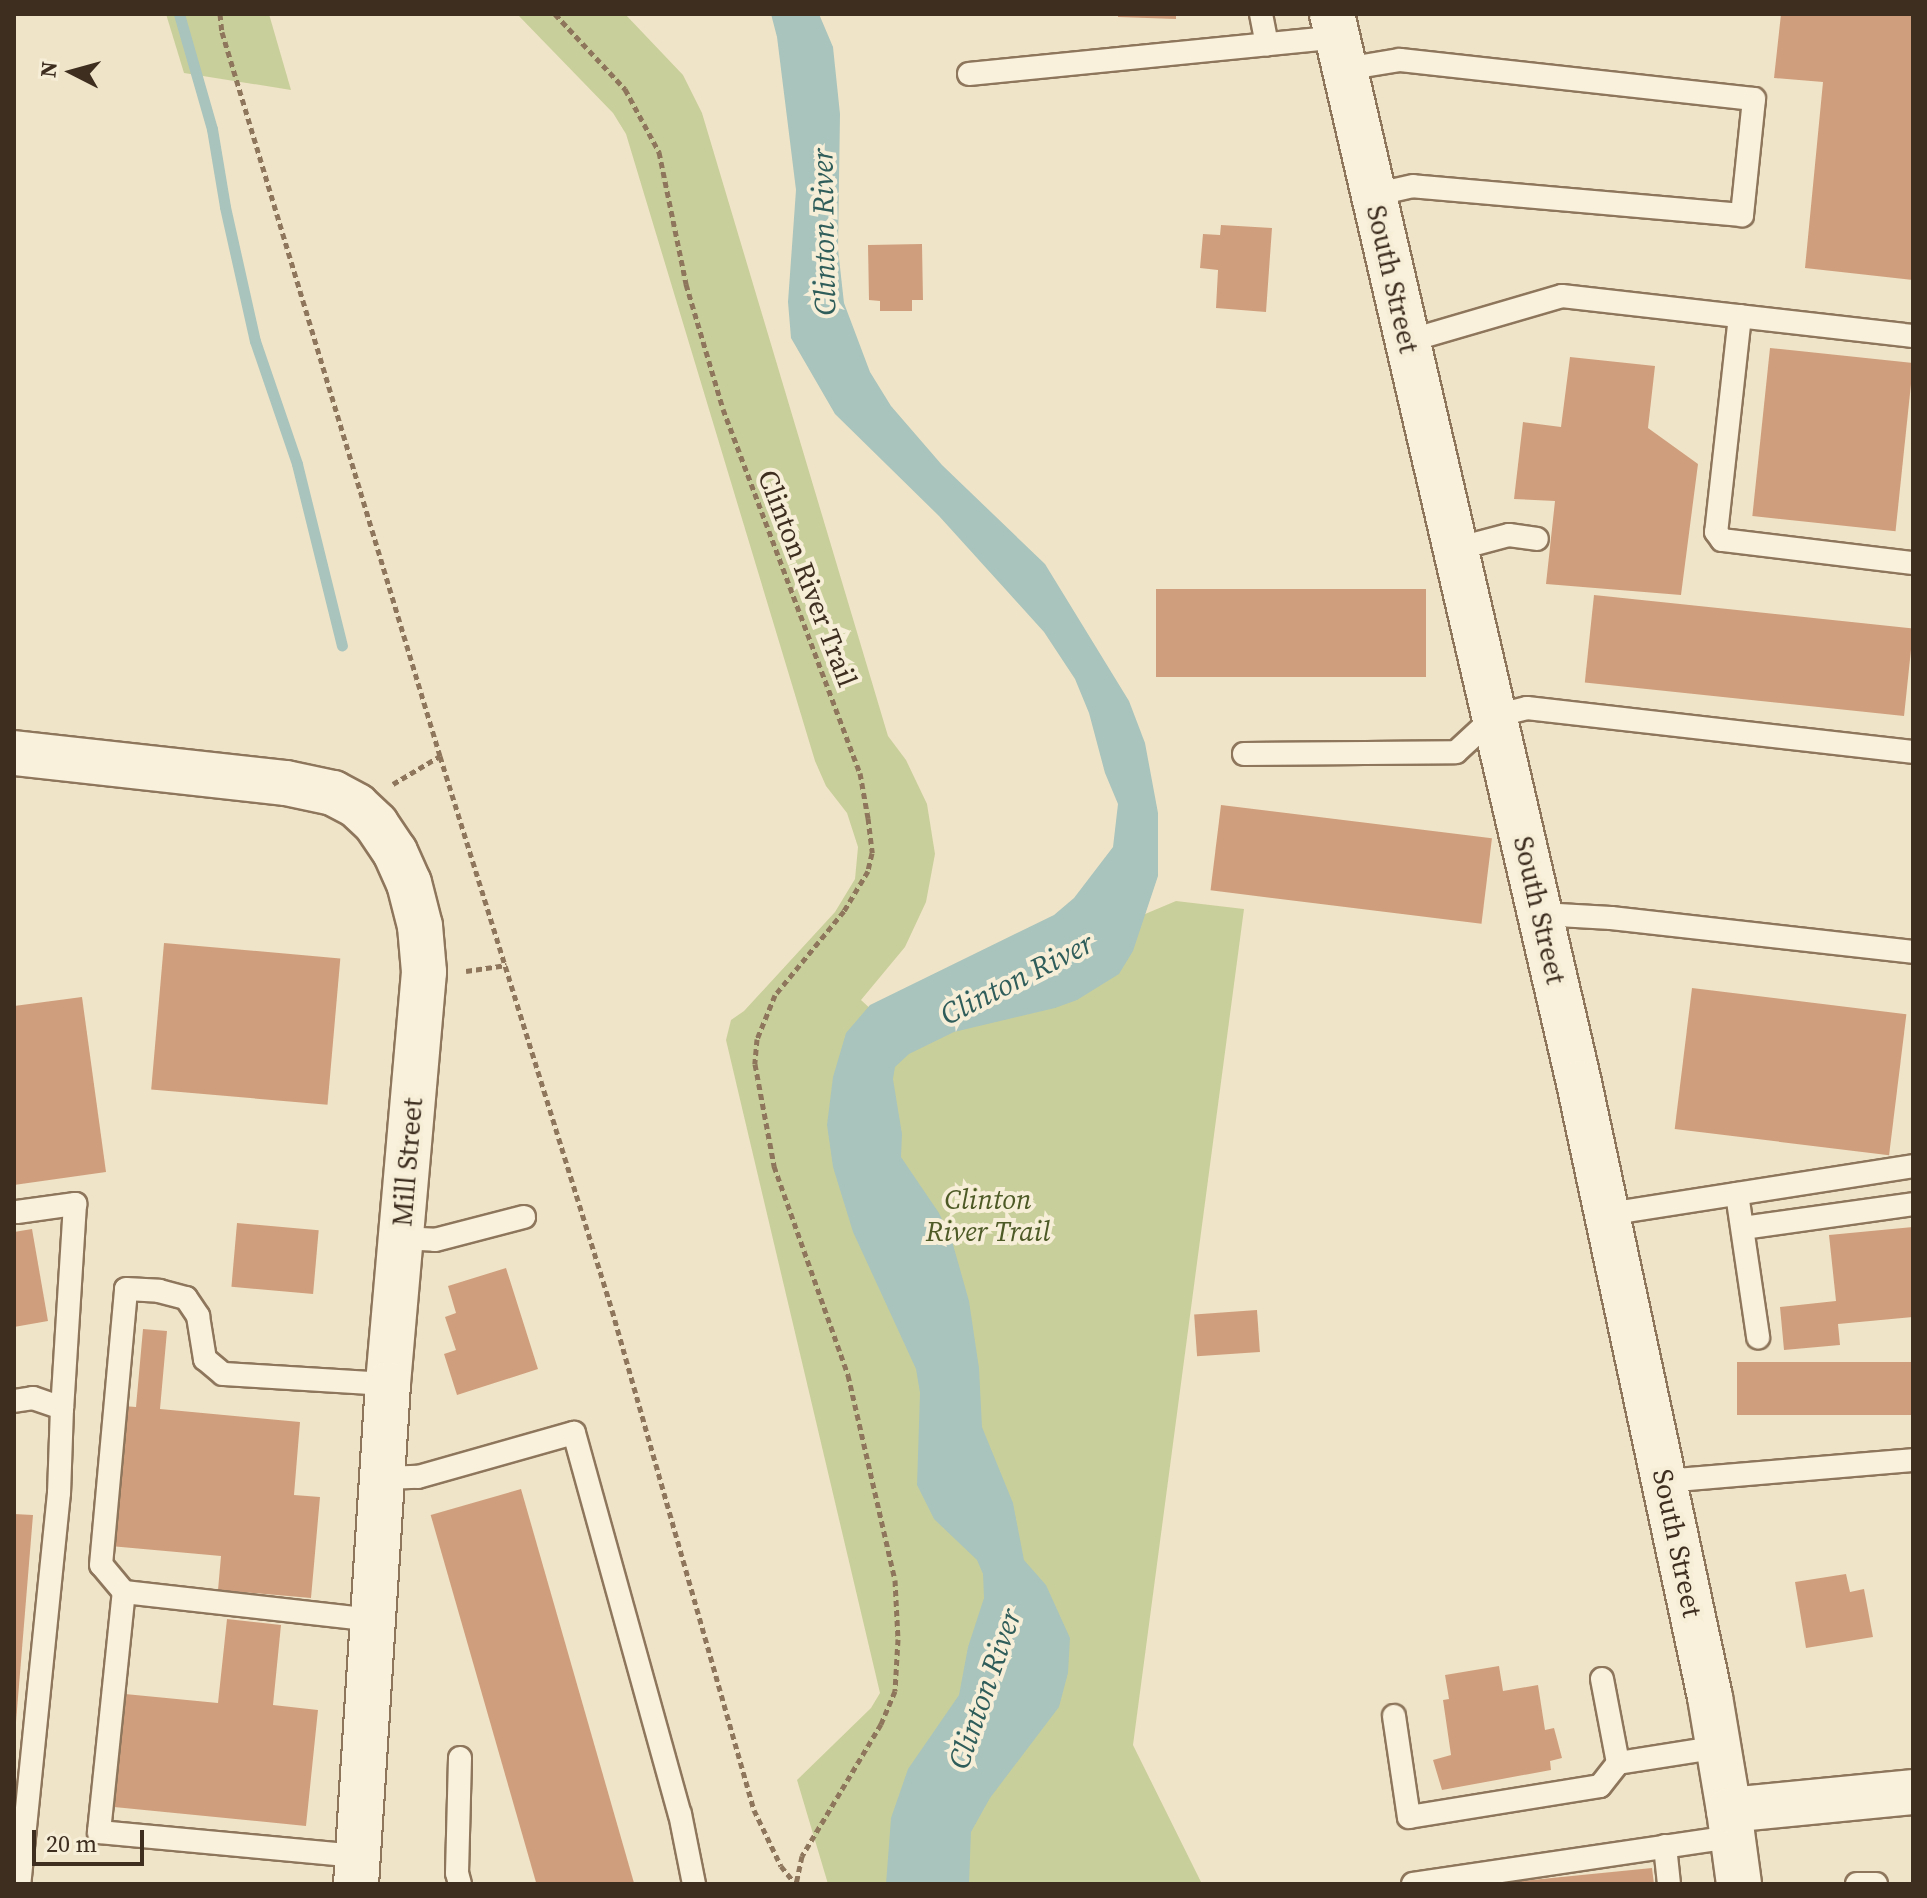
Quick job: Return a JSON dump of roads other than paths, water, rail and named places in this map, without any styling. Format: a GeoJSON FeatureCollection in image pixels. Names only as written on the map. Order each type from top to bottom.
{"type":"FeatureCollection","features":[{"type":"Feature","properties":{"kind":"street","name":"South Street"},"geometry":{"type":"LineString","coordinates":[[1338,40],[1608,1214],[1719,1747],[1739,1884]]}},
{"type":"Feature","properties":{"kind":"street","name":"Mill Street"},"geometry":{"type":"LineString","coordinates":[[14,753],[286,783],[333,793],[357,806],[395,852],[409,883],[420,926],[424,972],[388,1384],[356,1870]]}},
{"type":"Feature","properties":{"kind":"street"},"geometry":{"type":"LineString","coordinates":[[1731,1823],[1913,1792]]}},
{"type":"Feature","properties":{"kind":"lane"},"geometry":{"type":"LineString","coordinates":[[1261,14],[1267,44]]}},
{"type":"Feature","properties":{"kind":"lane"},"geometry":{"type":"LineString","coordinates":[[969,74],[1267,44],[1338,40],[1400,60],[1754,99],[1742,215],[1413,186],[1373,195]]}},
{"type":"Feature","properties":{"kind":"lane"},"geometry":{"type":"LineString","coordinates":[[1408,341],[1562,296],[1913,336]]}},
{"type":"Feature","properties":{"kind":"lane"},"geometry":{"type":"LineString","coordinates":[[1740,316],[1716,532],[1722,540],[1913,563]]}},
{"type":"Feature","properties":{"kind":"lane"},"geometry":{"type":"LineString","coordinates":[[1456,549],[1509,535],[1537,539]]}},
{"type":"Feature","properties":{"kind":"lane"},"geometry":{"type":"LineString","coordinates":[[1244,754],[1456,752],[1495,716],[1527,708],[1913,752]]}},
{"type":"Feature","properties":{"kind":"lane"},"geometry":{"type":"LineString","coordinates":[[1541,914],[1611,918],[1913,952]]}},
{"type":"Feature","properties":{"kind":"lane"},"geometry":{"type":"LineString","coordinates":[[1608,1214],[1913,1166]]}},
{"type":"Feature","properties":{"kind":"lane"},"geometry":{"type":"LineString","coordinates":[[1827,1180],[1832,1216]]}},
{"type":"Feature","properties":{"kind":"lane"},"geometry":{"type":"LineString","coordinates":[[1737,1194],[1758,1337]]}},
{"type":"Feature","properties":{"kind":"lane"},"geometry":{"type":"LineString","coordinates":[[17,1212],[75,1204],[59,1493],[19,1884]]}},
{"type":"Feature","properties":{"kind":"lane"},"geometry":{"type":"LineString","coordinates":[[1743,1228],[1913,1204]]}},
{"type":"Feature","properties":{"kind":"lane"},"geometry":{"type":"LineString","coordinates":[[401,1238],[435,1240],[524,1217]]}},
{"type":"Feature","properties":{"kind":"lane"},"geometry":{"type":"LineString","coordinates":[[374,1620],[124,1592],[101,1565],[126,1289],[159,1291],[186,1298],[198,1316],[205,1359],[223,1374],[388,1384]]}},
{"type":"Feature","properties":{"kind":"lane"},"geometry":{"type":"LineString","coordinates":[[14,1401],[33,1398],[62,1408]]}},
{"type":"Feature","properties":{"kind":"lane"},"geometry":{"type":"LineString","coordinates":[[383,1478],[418,1477],[574,1433],[680,1814],[694,1884]]}},
{"type":"Feature","properties":{"kind":"lane"},"geometry":{"type":"LineString","coordinates":[[1664,1481],[1913,1460]]}},
{"type":"Feature","properties":{"kind":"lane"},"geometry":{"type":"LineString","coordinates":[[124,1592],[99,1832],[356,1870]]}},
{"type":"Feature","properties":{"kind":"lane"},"geometry":{"type":"LineString","coordinates":[[1602,1679],[1618,1763]]}},
{"type":"Feature","properties":{"kind":"lane"},"geometry":{"type":"LineString","coordinates":[[1394,1716],[1409,1817],[1600,1786],[1618,1763],[1719,1747]]}},
{"type":"Feature","properties":{"kind":"lane"},"geometry":{"type":"LineString","coordinates":[[460,1758],[457,1873],[460,1884]]}},
{"type":"Feature","properties":{"kind":"lane"},"geometry":{"type":"LineString","coordinates":[[1413,1884],[1665,1846],[1731,1823]]}},
{"type":"Feature","properties":{"kind":"lane"},"geometry":{"type":"LineString","coordinates":[[1665,1846],[1669,1884]]}},
{"type":"Feature","properties":{"kind":"lane"},"geometry":{"type":"LineString","coordinates":[[1857,1884],[1876,1884]]}},
{"type":"Feature","properties":{"kind":"water","name":"Clinton River"},"geometry":{"type":"Polygon","coordinates":[[[771,14],[819,14],[833,47],[840,114],[838,249],[844,303],[870,372],[891,406],[942,465],[1045,564],[1129,701],[1145,743],[1158,813],[1158,876],[1133,951],[1119,974],[1077,1000],[1055,1008],[954,1032],[909,1054],[895,1067],[893,1079],[902,1134],[901,1157],[939,1213],[952,1241],[969,1301],[979,1368],[982,1427],[1013,1503],[1024,1560],[1046,1585],[1070,1638],[1068,1673],[1059,1707],[990,1798],[971,1832],[969,1884],[886,1884],[891,1818],[908,1769],[959,1695],[968,1647],[984,1598],[983,1574],[977,1560],[934,1519],[917,1485],[920,1393],[916,1369],[853,1232],[833,1167],[827,1125],[833,1077],[846,1033],[870,1005],[1054,915],[1074,898],[1113,847],[1118,804],[1075,679],[1044,632],[939,516],[835,414],[791,338],[788,302],[796,190],[777,37],[771,14]]]}},
{"type":"Feature","properties":{"kind":"waterway"},"geometry":{"type":"LineString","coordinates":[[179,14],[212,129],[225,207],[255,341],[297,464],[342,646]]}},
{"type":"Feature","properties":{"kind":"park label","name":"Clinton River Trail"},"geometry":{"type":"Point","coordinates":[988,1215]}}]}
